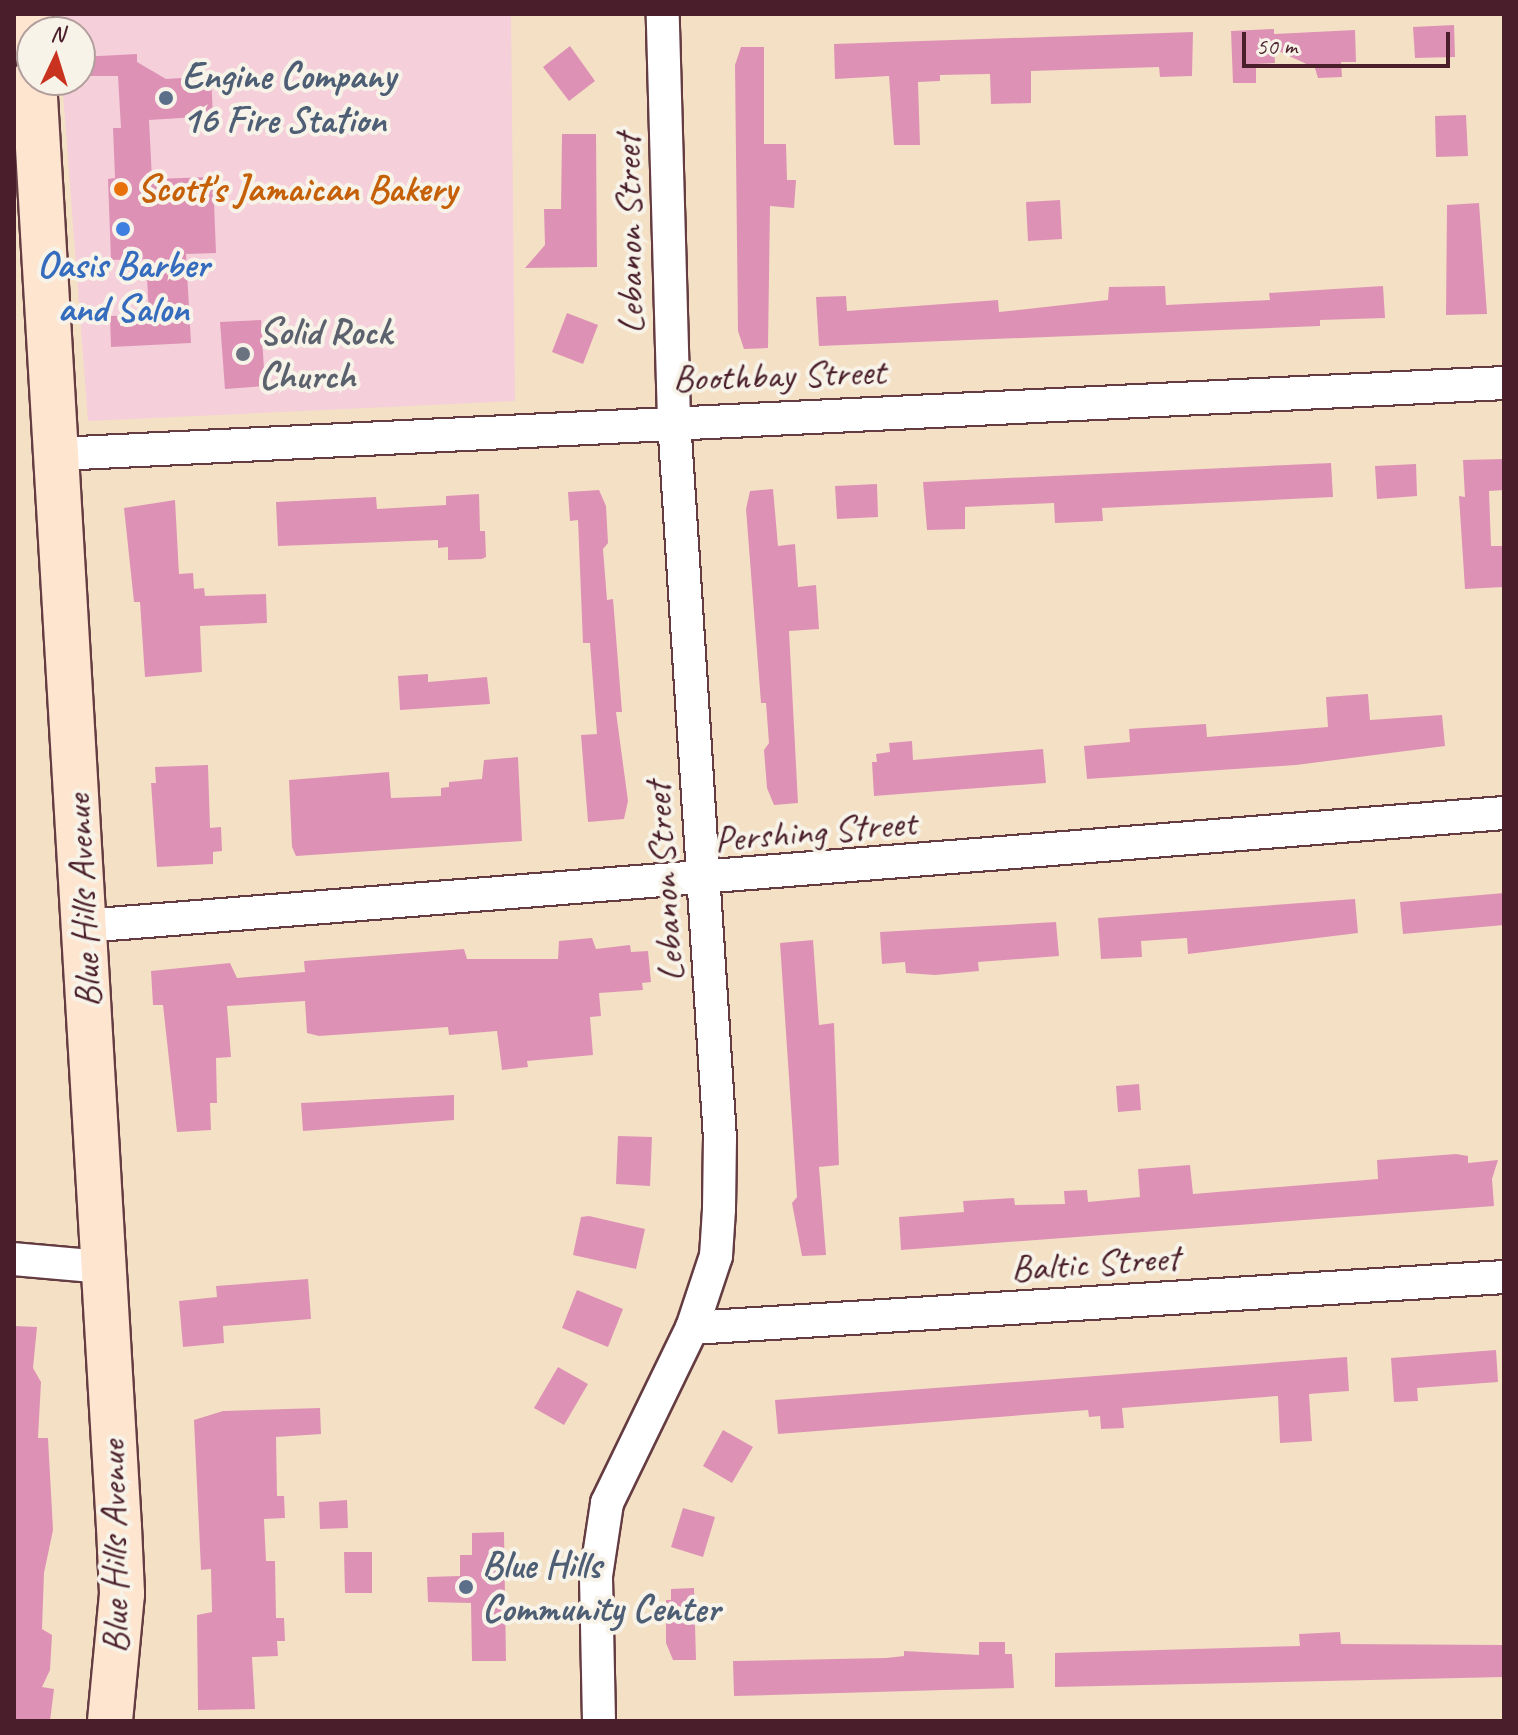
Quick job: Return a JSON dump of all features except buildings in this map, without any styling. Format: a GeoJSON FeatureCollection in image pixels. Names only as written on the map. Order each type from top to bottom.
{"type":"FeatureCollection","features":[{"type":"Feature","properties":{"kind":"main road","name":"Blue Hills Avenue"},"geometry":{"type":"LineString","coordinates":[[35,96],[122,1594],[110,1721]]}},
{"type":"Feature","properties":{"kind":"street","name":"Lebanon Street"},"geometry":{"type":"LineString","coordinates":[[599,1721],[596,1576],[607,1503],[692,1328],[716,1256],[719,1209],[704,881],[674,420],[663,14]]}},
{"type":"Feature","properties":{"kind":"street","name":"Boothbay Street"},"geometry":{"type":"LineString","coordinates":[[58,454],[674,420],[1504,383]]}},
{"type":"Feature","properties":{"kind":"street","name":"Pershing Street"},"geometry":{"type":"LineString","coordinates":[[84,926],[704,881],[1504,813]]}},
{"type":"Feature","properties":{"kind":"street"},"geometry":{"type":"LineString","coordinates":[[14,1259],[103,1267]]}},
{"type":"Feature","properties":{"kind":"street","name":"Baltic Street"},"geometry":{"type":"LineString","coordinates":[[692,1328],[1504,1277]]}},
{"type":"Feature","properties":{"kind":"shaded area"},"geometry":{"type":"Polygon","coordinates":[[[511,14],[515,401],[88,421],[63,96],[96,96],[96,16],[57,16],[511,14]]]}},
{"type":"Feature","properties":{"kind":"place","name":"Engine Company 16 Fire Station"},"geometry":{"type":"Point","coordinates":[166,98]}},
{"type":"Feature","properties":{"kind":"place","name":"Scott's Jamaican Bakery"},"geometry":{"type":"Point","coordinates":[121,189]}},
{"type":"Feature","properties":{"kind":"place","name":"Oasis Barber and Salon"},"geometry":{"type":"Point","coordinates":[123,229]}},
{"type":"Feature","properties":{"kind":"place","name":"Solid Rock Church"},"geometry":{"type":"Point","coordinates":[243,354]}},
{"type":"Feature","properties":{"kind":"place","name":"Blue Hills Community Center"},"geometry":{"type":"Point","coordinates":[466,1587]}}]}
